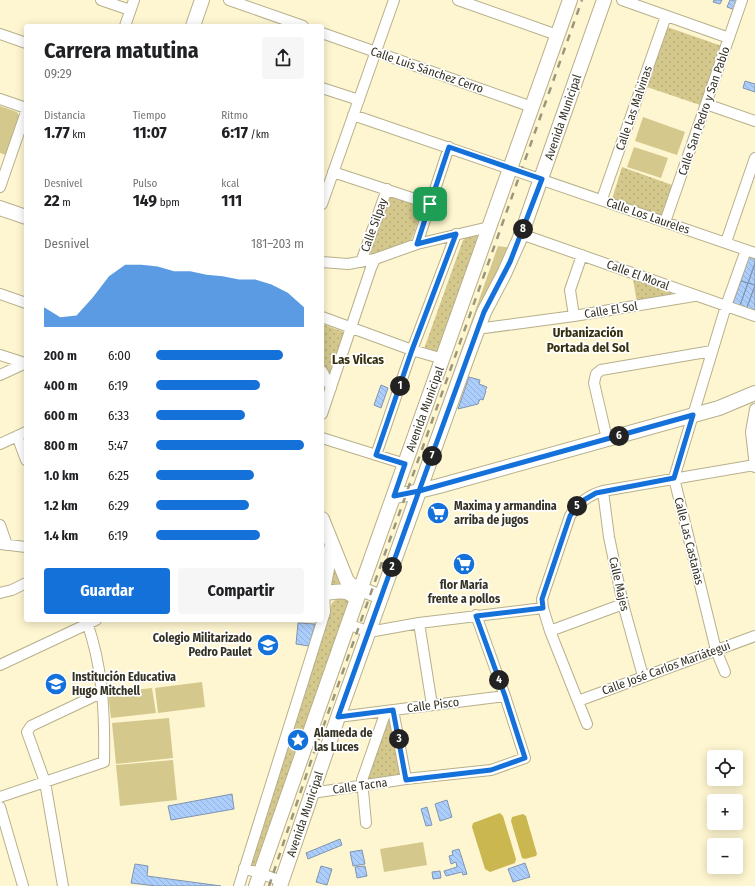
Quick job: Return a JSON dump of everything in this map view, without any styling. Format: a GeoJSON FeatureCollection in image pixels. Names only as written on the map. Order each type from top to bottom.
{"type":"FeatureCollection","features":[{"type":"Feature","properties":{"kind":"main road"},"geometry":{"type":"LineString","coordinates":[[194,24],[202,0]]}},
{"type":"Feature","properties":{"kind":"main road","name":"Avenida Municipal"},"geometry":{"type":"LineString","coordinates":[[258,880],[358,594],[570,0]]}},
{"type":"Feature","properties":{"kind":"main road","name":"Avenida Municipal"},"geometry":{"type":"LineString","coordinates":[[281,883],[338,717],[477,329],[489,301],[504,274],[521,234],[542,179],[604,0]]}},
{"type":"Feature","properties":{"kind":"main road"},"geometry":{"type":"LineString","coordinates":[[0,208],[24,216]]}},
{"type":"Feature","properties":{"kind":"main road"},"geometry":{"type":"LineString","coordinates":[[394,496],[419,491],[719,408],[755,393]]}},
{"type":"Feature","properties":{"kind":"main road"},"geometry":{"type":"LineString","coordinates":[[324,524],[347,581],[358,594]]}},
{"type":"Feature","properties":{"kind":"main road"},"geometry":{"type":"LineString","coordinates":[[324,584],[332,544]]}},
{"type":"Feature","properties":{"kind":"main road"},"geometry":{"type":"LineString","coordinates":[[324,594],[347,592],[352,594],[381,597]]}},
{"type":"Feature","properties":{"kind":"street"},"geometry":{"type":"LineString","coordinates":[[101,0],[130,10]]}},
{"type":"Feature","properties":{"kind":"street"},"geometry":{"type":"LineString","coordinates":[[126,24],[134,0]]}},
{"type":"Feature","properties":{"kind":"street"},"geometry":{"type":"LineString","coordinates":[[229,0],[297,24]]}},
{"type":"Feature","properties":{"kind":"street"},"geometry":{"type":"LineString","coordinates":[[324,198],[394,0]]}},
{"type":"Feature","properties":{"kind":"street"},"geometry":{"type":"LineString","coordinates":[[458,0],[557,35]]}},
{"type":"Feature","properties":{"kind":"street"},"geometry":{"type":"LineString","coordinates":[[622,0],[729,38]]}},
{"type":"Feature","properties":{"kind":"street","name":"Calle San Pedro y San Pablo"},"geometry":{"type":"LineString","coordinates":[[665,222],[742,0]]}},
{"type":"Feature","properties":{"kind":"street","name":"Calle Las Malvinas"},"geometry":{"type":"LineString","coordinates":[[602,199],[666,16]]}},
{"type":"Feature","properties":{"kind":"street"},"geometry":{"type":"LineString","coordinates":[[0,34],[24,42]]}},
{"type":"Feature","properties":{"kind":"street","name":"Calle Luis Sánchez Cerro"},"geometry":{"type":"LineString","coordinates":[[324,34],[532,107]]}},
{"type":"Feature","properties":{"kind":"street"},"geometry":{"type":"LineString","coordinates":[[324,89],[358,100]]}},
{"type":"Feature","properties":{"kind":"street"},"geometry":{"type":"LineString","coordinates":[[0,100],[24,107]]}},
{"type":"Feature","properties":{"kind":"street"},"geometry":{"type":"LineString","coordinates":[[706,104],[755,121]]}},
{"type":"Feature","properties":{"kind":"street","name":"Calle Los Laureles"},"geometry":{"type":"LineString","coordinates":[[353,115],[751,251]]}},
{"type":"Feature","properties":{"kind":"street"},"geometry":{"type":"LineString","coordinates":[[0,187],[24,118]]}},
{"type":"Feature","properties":{"kind":"street"},"geometry":{"type":"LineString","coordinates":[[417,244],[449,147]]}},
{"type":"Feature","properties":{"kind":"street"},"geometry":{"type":"LineString","coordinates":[[726,242],[755,158]]}},
{"type":"Feature","properties":{"kind":"street"},"geometry":{"type":"LineString","coordinates":[[333,172],[430,204]]}},
{"type":"Feature","properties":{"kind":"street","name":"Calle Silpay"},"geometry":{"type":"LineString","coordinates":[[361,262],[387,189]]}},
{"type":"Feature","properties":{"kind":"street"},"geometry":{"type":"LineString","coordinates":[[324,262],[348,264],[361,262],[375,259],[417,244],[489,227]]}},
{"type":"Feature","properties":{"kind":"street"},"geometry":{"type":"LineString","coordinates":[[376,455],[412,350],[456,234]]}},
{"type":"Feature","properties":{"kind":"street","name":"Calle El Moral"},"geometry":{"type":"LineString","coordinates":[[521,234],[755,316]]}},
{"type":"Feature","properties":{"kind":"street"},"geometry":{"type":"LineString","coordinates":[[674,478],[726,306],[751,251]]}},
{"type":"Feature","properties":{"kind":"street"},"geometry":{"type":"LineString","coordinates":[[574,316],[570,290],[582,255]]}},
{"type":"Feature","properties":{"kind":"street"},"geometry":{"type":"LineString","coordinates":[[324,408],[375,259]]}},
{"type":"Feature","properties":{"kind":"street"},"geometry":{"type":"LineString","coordinates":[[0,294],[24,302]]}},
{"type":"Feature","properties":{"kind":"street","name":"Calle El Sol"},"geometry":{"type":"LineString","coordinates":[[477,329],[574,316],[696,296]]}},
{"type":"Feature","properties":{"kind":"street"},"geometry":{"type":"LineString","coordinates":[[324,318],[412,350],[443,358]]}},
{"type":"Feature","properties":{"kind":"street"},"geometry":{"type":"LineString","coordinates":[[607,439],[594,383],[596,374],[601,370],[712,351]]}},
{"type":"Feature","properties":{"kind":"street"},"geometry":{"type":"LineString","coordinates":[[0,355],[24,363]]}},
{"type":"Feature","properties":{"kind":"street"},"geometry":{"type":"LineString","coordinates":[[0,375],[24,365]]}},
{"type":"Feature","properties":{"kind":"street"},"geometry":{"type":"LineString","coordinates":[[324,375],[331,388]]}},
{"type":"Feature","properties":{"kind":"street"},"geometry":{"type":"LineString","coordinates":[[587,724],[550,631],[543,608],[542,599],[570,516],[578,504],[590,496],[603,491],[674,478],[755,466],[751,432],[755,409]]}},
{"type":"Feature","properties":{"kind":"street"},"geometry":{"type":"LineString","coordinates":[[0,444],[22,434],[24,447]]}},
{"type":"Feature","properties":{"kind":"street"},"geometry":{"type":"LineString","coordinates":[[324,439],[405,464]]}},
{"type":"Feature","properties":{"kind":"street","name":"Calle Las Castañas"},"geometry":{"type":"LineString","coordinates":[[674,478],[716,650],[725,672]]}},
{"type":"Feature","properties":{"kind":"street","name":"Calle Majes"},"geometry":{"type":"LineString","coordinates":[[603,491],[609,537],[623,604],[643,676]]}},
{"type":"Feature","properties":{"kind":"street"},"geometry":{"type":"LineString","coordinates":[[0,525],[4,544],[24,548]]}},
{"type":"Feature","properties":{"kind":"street"},"geometry":{"type":"LineString","coordinates":[[0,593],[12,590],[24,584]]}},
{"type":"Feature","properties":{"kind":"street"},"geometry":{"type":"LineString","coordinates":[[324,603],[324,615]]}},
{"type":"Feature","properties":{"kind":"street"},"geometry":{"type":"LineString","coordinates":[[550,631],[623,604]]}},
{"type":"Feature","properties":{"kind":"street"},"geometry":{"type":"LineString","coordinates":[[348,624],[369,632],[419,622],[543,608]]}},
{"type":"Feature","properties":{"kind":"street"},"geometry":{"type":"LineString","coordinates":[[476,616],[505,696]]}},
{"type":"Feature","properties":{"kind":"street"},"geometry":{"type":"LineString","coordinates":[[3,663],[88,622]]}},
{"type":"Feature","properties":{"kind":"street"},"geometry":{"type":"LineString","coordinates":[[0,797],[104,762],[105,722],[98,661],[90,622]]}},
{"type":"Feature","properties":{"kind":"street"},"geometry":{"type":"LineString","coordinates":[[239,886],[322,622]]}},
{"type":"Feature","properties":{"kind":"street"},"geometry":{"type":"LineString","coordinates":[[419,622],[432,705]]}},
{"type":"Feature","properties":{"kind":"street","name":"Calle José Carlos Mariátegui"},"geometry":{"type":"LineString","coordinates":[[578,701],[755,636]]}},
{"type":"Feature","properties":{"kind":"street"},"geometry":{"type":"LineString","coordinates":[[63,886],[45,782],[27,734],[29,727],[101,693]]}},
{"type":"Feature","properties":{"kind":"street","name":"Calle Pisco"},"geometry":{"type":"LineString","coordinates":[[338,717],[505,696]]}},
{"type":"Feature","properties":{"kind":"street","name":"Calle Tacna"},"geometry":{"type":"LineString","coordinates":[[312,793],[491,770],[525,758],[505,696]]}},
{"type":"Feature","properties":{"kind":"street"},"geometry":{"type":"LineString","coordinates":[[390,711],[406,780]]}},
{"type":"Feature","properties":{"kind":"street"},"geometry":{"type":"LineString","coordinates":[[366,823],[362,780],[390,711]]}},
{"type":"Feature","properties":{"kind":"street"},"geometry":{"type":"LineString","coordinates":[[0,807],[23,886]]}},
{"type":"Feature","properties":{"kind":"street"},"geometry":{"type":"LineString","coordinates":[[244,868],[258,880],[281,883]]}},
{"type":"Feature","properties":{"kind":"shaded area"},"geometry":{"type":"Polygon","coordinates":[[[667,27],[722,46],[700,105],[647,87],[667,27]]]}},
{"type":"Feature","properties":{"kind":"shaded area"},"geometry":{"type":"Polygon","coordinates":[[[0,106],[17,112],[19,116],[6,155],[0,153],[0,106]]]}},
{"type":"Feature","properties":{"kind":"shaded area"},"geometry":{"type":"Polygon","coordinates":[[[643,117],[685,132],[677,155],[635,141],[643,117]]]}},
{"type":"Feature","properties":{"kind":"shaded area"},"geometry":{"type":"Polygon","coordinates":[[[634,147],[668,158],[661,178],[627,167],[634,147]]]}},
{"type":"Feature","properties":{"kind":"shaded area"},"geometry":{"type":"Polygon","coordinates":[[[622,167],[675,186],[664,217],[612,199],[622,167]]]}},
{"type":"Feature","properties":{"kind":"shaded area"},"geometry":{"type":"Polygon","coordinates":[[[388,195],[423,207],[410,244],[371,256],[371,250],[388,195]]]}},
{"type":"Feature","properties":{"kind":"shaded area"},"geometry":{"type":"Polygon","coordinates":[[[470,235],[477,236],[478,241],[439,352],[436,353],[425,349],[425,346],[463,240],[470,235]]]}},
{"type":"Feature","properties":{"kind":"shaded area"},"geometry":{"type":"Polygon","coordinates":[[[498,246],[511,248],[414,484],[498,246]]]}},
{"type":"Feature","properties":{"kind":"shaded area"},"geometry":{"type":"Polygon","coordinates":[[[633,279],[674,294],[676,296],[637,303],[633,279]]]}},
{"type":"Feature","properties":{"kind":"shaded area"},"geometry":{"type":"Polygon","coordinates":[[[324,325],[344,332],[329,374],[324,365],[324,325]]]}},
{"type":"Feature","properties":{"kind":"shaded area"},"geometry":{"type":"Polygon","coordinates":[[[333,560],[342,581],[341,585],[329,587],[333,560]]]}},
{"type":"Feature","properties":{"kind":"shaded area"},"geometry":{"type":"Polygon","coordinates":[[[344,597],[350,604],[256,867],[252,865],[251,861],[332,603],[336,599],[344,597]]]}},
{"type":"Feature","properties":{"kind":"shaded area"},"geometry":{"type":"Polygon","coordinates":[[[202,682],[205,707],[158,713],[155,688],[202,682]]]}},
{"type":"Feature","properties":{"kind":"shaded area"},"geometry":{"type":"Polygon","coordinates":[[[152,688],[156,713],[111,718],[108,693],[152,688]]]}},
{"type":"Feature","properties":{"kind":"shaded area"},"geometry":{"type":"Polygon","coordinates":[[[387,714],[391,715],[401,775],[365,780],[387,714]]]}},
{"type":"Feature","properties":{"kind":"shaded area"},"geometry":{"type":"Polygon","coordinates":[[[169,718],[173,758],[116,764],[112,723],[169,718]]]}},
{"type":"Feature","properties":{"kind":"shaded area"},"geometry":{"type":"Polygon","coordinates":[[[173,760],[177,800],[120,806],[116,765],[173,760]]]}},
{"type":"Feature","properties":{"kind":"shaded area"},"geometry":{"type":"Polygon","coordinates":[[[500,813],[503,816],[516,859],[515,863],[490,872],[485,869],[472,827],[473,823],[500,813]]]}},
{"type":"Feature","properties":{"kind":"shaded area"},"geometry":{"type":"Polygon","coordinates":[[[523,814],[526,816],[537,854],[536,856],[525,859],[522,858],[511,821],[512,817],[523,814]]]}},
{"type":"Feature","properties":{"kind":"shaded area"},"geometry":{"type":"Polygon","coordinates":[[[423,842],[427,865],[384,872],[380,849],[423,842]]]}},
{"type":"Feature","properties":{"kind":"building"},"geometry":{"type":"Polygon","coordinates":[[[714,0],[722,0],[720,4],[713,2],[714,0]]]}},
{"type":"Feature","properties":{"kind":"building"},"geometry":{"type":"Polygon","coordinates":[[[730,0],[738,0],[735,10],[727,7],[730,0]]]}},
{"type":"Feature","properties":{"kind":"building"},"geometry":{"type":"Polygon","coordinates":[[[745,81],[755,84],[755,92],[743,88],[745,81]]]}},
{"type":"Feature","properties":{"kind":"building"},"geometry":{"type":"Polygon","coordinates":[[[751,257],[755,259],[755,263],[748,283],[741,281],[748,258],[751,257]]]}},
{"type":"Feature","properties":{"kind":"building"},"geometry":{"type":"Polygon","coordinates":[[[755,263],[755,285],[748,283],[755,263]]]}},
{"type":"Feature","properties":{"kind":"building"},"geometry":{"type":"Polygon","coordinates":[[[741,281],[748,283],[739,308],[732,306],[741,281]]]}},
{"type":"Feature","properties":{"kind":"building"},"geometry":{"type":"Polygon","coordinates":[[[748,283],[755,285],[746,310],[739,308],[748,283]]]}},
{"type":"Feature","properties":{"kind":"building"},"geometry":{"type":"Polygon","coordinates":[[[755,286],[755,309],[754,313],[746,310],[755,286]]]}},
{"type":"Feature","properties":{"kind":"building"},"geometry":{"type":"Polygon","coordinates":[[[469,377],[480,380],[479,384],[487,387],[483,400],[480,399],[478,404],[458,409],[469,377]]]}},
{"type":"Feature","properties":{"kind":"building"},"geometry":{"type":"Polygon","coordinates":[[[381,385],[388,388],[381,408],[374,405],[381,385]]]}},
{"type":"Feature","properties":{"kind":"building"},"geometry":{"type":"Polygon","coordinates":[[[298,623],[315,624],[309,646],[296,644],[298,623]]]}},
{"type":"Feature","properties":{"kind":"building"},"geometry":{"type":"Polygon","coordinates":[[[232,794],[234,809],[171,820],[168,806],[232,794]]]}},
{"type":"Feature","properties":{"kind":"building"},"geometry":{"type":"Polygon","coordinates":[[[447,800],[452,817],[440,821],[435,804],[447,800]]]}},
{"type":"Feature","properties":{"kind":"building"},"geometry":{"type":"Polygon","coordinates":[[[427,807],[432,825],[426,826],[421,809],[427,807]]]}},
{"type":"Feature","properties":{"kind":"building"},"geometry":{"type":"Polygon","coordinates":[[[340,839],[342,845],[308,859],[306,853],[340,839]]]}},
{"type":"Feature","properties":{"kind":"building"},"geometry":{"type":"Polygon","coordinates":[[[459,849],[467,874],[463,875],[462,872],[446,876],[444,871],[457,867],[456,862],[451,864],[449,856],[453,855],[452,851],[459,849]]]}},
{"type":"Feature","properties":{"kind":"building"},"geometry":{"type":"Polygon","coordinates":[[[362,850],[365,864],[353,866],[350,852],[362,850]]]}},
{"type":"Feature","properties":{"kind":"building"},"geometry":{"type":"Polygon","coordinates":[[[525,863],[530,877],[513,882],[508,869],[525,863]]]}},
{"type":"Feature","properties":{"kind":"building"},"geometry":{"type":"Polygon","coordinates":[[[135,864],[148,866],[147,876],[221,886],[156,886],[131,883],[135,864]]]}},
{"type":"Feature","properties":{"kind":"building"},"geometry":{"type":"Polygon","coordinates":[[[321,866],[332,869],[327,885],[316,882],[321,866]]]}},
{"type":"Feature","properties":{"kind":"building"},"geometry":{"type":"Polygon","coordinates":[[[365,866],[367,876],[357,878],[355,867],[365,866]]]}},
{"type":"Feature","properties":{"kind":"building"},"geometry":{"type":"Polygon","coordinates":[[[440,871],[441,878],[433,879],[432,872],[440,871]]]}},
{"type":"Feature","properties":{"kind":"railway"},"geometry":{"type":"LineString","coordinates":[[269,886],[310,764],[582,0]]}},
{"type":"Feature","properties":{"kind":"place","name":"Maxima y armandina arriba de jugos"},"geometry":{"type":"Point","coordinates":[438,513]}},
{"type":"Feature","properties":{"kind":"place","name":"flor María frente a pollos"},"geometry":{"type":"Point","coordinates":[464,564]}},
{"type":"Feature","properties":{"kind":"place","name":"Colegio Militarizado Pedro Paulet"},"geometry":{"type":"Point","coordinates":[268,645]}},
{"type":"Feature","properties":{"kind":"place","name":"Institución Educativa Hugo Mitchell"},"geometry":{"type":"Point","coordinates":[56,684]}},
{"type":"Feature","properties":{"kind":"place","name":"Alameda de las Luces"},"geometry":{"type":"Point","coordinates":[298,740]}},
{"type":"Feature","properties":{"kind":"district","name":"Urbanización Portada del Sol"},"geometry":{"type":"Point","coordinates":[588,340]}},
{"type":"Feature","properties":{"kind":"district","name":"Las Vilcas"},"geometry":{"type":"Point","coordinates":[358,359]}},
{"type":"Feature","properties":{"kind":"route"},"geometry":{"type":"LineString","coordinates":[[430,204],[417,244],[456,234],[412,350],[376,455],[405,464],[394,496],[419,491],[338,717],[393,710],[406,780],[491,770],[525,758],[505,696],[476,616],[543,608],[542,599],[570,516],[578,504],[590,496],[603,491],[674,478],[693,415],[419,491],[484,312],[510,262],[542,179],[449,147],[430,204]]}}]}
